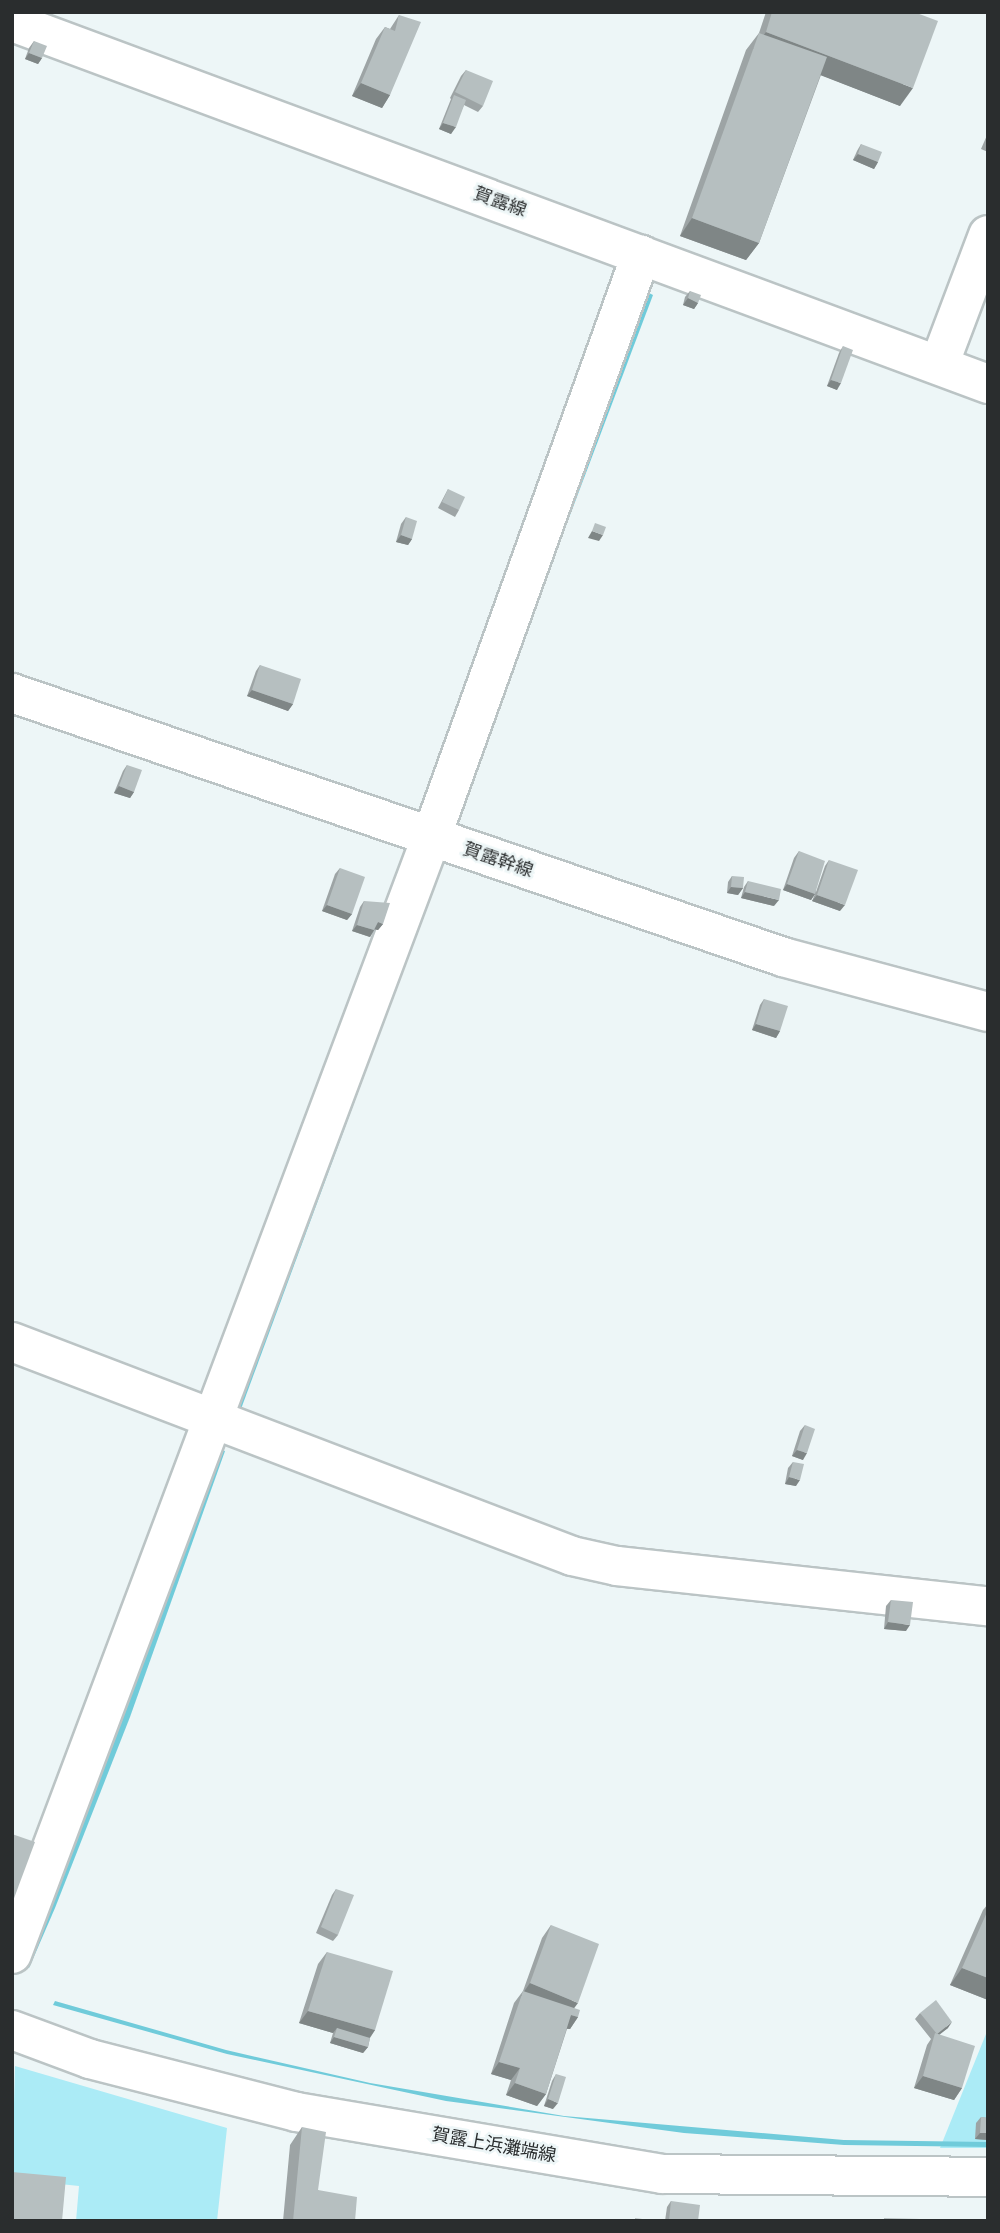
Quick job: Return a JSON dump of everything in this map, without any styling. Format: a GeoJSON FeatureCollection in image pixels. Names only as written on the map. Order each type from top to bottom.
{"type":"FeatureCollection","features":[{"type":"Feature","properties":{"kind":"street","name":"賀露線"},"geometry":{"type":"LineString","coordinates":[[12,22],[988,383]]}},
{"type":"Feature","properties":{"kind":"street"},"geometry":{"type":"LineString","coordinates":[[939,365],[988,235]]}},
{"type":"Feature","properties":{"kind":"street"},"geometry":{"type":"LineString","coordinates":[[12,1954],[431,838],[641,255]]}},
{"type":"Feature","properties":{"kind":"street","name":"賀露幹線"},"geometry":{"type":"LineString","coordinates":[[12,693],[783,957],[988,1012]]}},
{"type":"Feature","properties":{"kind":"street"},"geometry":{"type":"LineString","coordinates":[[12,1342],[572,1556],[617,1566],[988,1606]]}},
{"type":"Feature","properties":{"kind":"street","name":"賀露上浜灘端線"},"geometry":{"type":"LineString","coordinates":[[12,2030],[90,2059],[296,2112],[662,2174],[988,2177]]}},
{"type":"Feature","properties":{"kind":"shaded area"},"geometry":{"type":"Polygon","coordinates":[[[647,292],[653,295],[477,762],[647,292]]]}},
{"type":"Feature","properties":{"kind":"shaded area"},"geometry":{"type":"Polygon","coordinates":[[[416,913],[423,916],[241,1409],[236,1407],[416,913]]]}},
{"type":"Feature","properties":{"kind":"shaded area"},"geometry":{"type":"Polygon","coordinates":[[[219,1449],[225,1451],[130,1717],[29,1968],[24,1965],[219,1449]]]}},
{"type":"Feature","properties":{"kind":"shaded area"},"geometry":{"type":"Polygon","coordinates":[[[55,2001],[226,2050],[370,2083],[564,2116],[844,2140],[988,2142],[988,2147],[844,2145],[684,2133],[446,2101],[227,2054],[53,2005],[55,2001]]]}},
{"type":"Feature","properties":{"kind":"shaded area"},"geometry":{"type":"Polygon","coordinates":[[[988,2029],[988,2148],[940,2148],[988,2029]]]}},
{"type":"Feature","properties":{"kind":"shaded area"},"geometry":{"type":"Polygon","coordinates":[[[15,2066],[227,2128],[217,2221],[76,2221],[79,2186],[12,2179],[15,2066]]]}},
{"type":"Feature","properties":{"kind":"building"},"geometry":{"type":"Polygon","coordinates":[[[772,12],[914,12],[938,21],[913,88],[766,32],[772,12]]]}},
{"type":"Feature","properties":{"kind":"building"},"geometry":{"type":"Polygon","coordinates":[[[399,15],[421,22],[390,95],[361,83],[385,27],[395,31],[399,15]]]}},
{"type":"Feature","properties":{"kind":"building"},"geometry":{"type":"Polygon","coordinates":[[[759,33],[827,57],[759,243],[692,218],[759,33]]]}},
{"type":"Feature","properties":{"kind":"building"},"geometry":{"type":"Polygon","coordinates":[[[34,41],[47,46],[42,58],[29,53],[34,41]]]}},
{"type":"Feature","properties":{"kind":"building"},"geometry":{"type":"Polygon","coordinates":[[[466,70],[493,81],[483,106],[455,92],[466,70]]]}},
{"type":"Feature","properties":{"kind":"building"},"geometry":{"type":"Polygon","coordinates":[[[454,95],[466,100],[456,127],[443,123],[454,95]]]}},
{"type":"Feature","properties":{"kind":"building"},"geometry":{"type":"Polygon","coordinates":[[[861,144],[882,152],[878,162],[858,154],[861,144]]]}},
{"type":"Feature","properties":{"kind":"building"},"geometry":{"type":"Polygon","coordinates":[[[690,291],[701,295],[698,303],[688,298],[690,291]]]}},
{"type":"Feature","properties":{"kind":"building"},"geometry":{"type":"Polygon","coordinates":[[[843,346],[853,350],[841,383],[831,380],[843,346]]]}},
{"type":"Feature","properties":{"kind":"building"},"geometry":{"type":"Polygon","coordinates":[[[448,489],[465,497],[459,510],[442,502],[448,489]]]}},
{"type":"Feature","properties":{"kind":"building"},"geometry":{"type":"Polygon","coordinates":[[[406,517],[417,521],[412,539],[401,535],[406,517]]]}},
{"type":"Feature","properties":{"kind":"building"},"geometry":{"type":"Polygon","coordinates":[[[595,523],[606,527],[603,535],[592,531],[595,523]]]}},
{"type":"Feature","properties":{"kind":"building"},"geometry":{"type":"Polygon","coordinates":[[[260,665],[301,679],[293,704],[252,690],[260,665]]]}},
{"type":"Feature","properties":{"kind":"building"},"geometry":{"type":"Polygon","coordinates":[[[127,765],[142,770],[134,792],[119,786],[127,765]]]}},
{"type":"Feature","properties":{"kind":"building"},"geometry":{"type":"Polygon","coordinates":[[[799,851],[825,861],[815,894],[787,884],[799,851]]]}},
{"type":"Feature","properties":{"kind":"building"},"geometry":{"type":"Polygon","coordinates":[[[829,860],[858,870],[845,905],[817,895],[829,860]]]}},
{"type":"Feature","properties":{"kind":"building"},"geometry":{"type":"Polygon","coordinates":[[[340,868],[365,877],[352,914],[327,905],[340,868]]]}},
{"type":"Feature","properties":{"kind":"building"},"geometry":{"type":"Polygon","coordinates":[[[732,876],[744,877],[743,888],[731,887],[732,876]]]}},
{"type":"Feature","properties":{"kind":"building"},"geometry":{"type":"Polygon","coordinates":[[[748,881],[781,889],[779,900],[745,892],[748,881]]]}},
{"type":"Feature","properties":{"kind":"building"},"geometry":{"type":"Polygon","coordinates":[[[364,901],[390,903],[383,924],[378,922],[374,930],[357,925],[364,901]]]}},
{"type":"Feature","properties":{"kind":"building"},"geometry":{"type":"Polygon","coordinates":[[[764,999],[788,1006],[780,1031],[756,1024],[764,999]]]}},
{"type":"Feature","properties":{"kind":"building"},"geometry":{"type":"Polygon","coordinates":[[[805,1425],[815,1429],[807,1453],[797,1450],[805,1425]]]}},
{"type":"Feature","properties":{"kind":"building"},"geometry":{"type":"Polygon","coordinates":[[[793,1462],[804,1464],[800,1480],[789,1477],[793,1462]]]}},
{"type":"Feature","properties":{"kind":"building"},"geometry":{"type":"Polygon","coordinates":[[[891,1600],[913,1602],[910,1625],[888,1622],[891,1600]]]}},
{"type":"Feature","properties":{"kind":"building"},"geometry":{"type":"Polygon","coordinates":[[[12,1834],[35,1842],[13,1901],[12,1901],[12,1834]]]}},
{"type":"Feature","properties":{"kind":"building"},"geometry":{"type":"Polygon","coordinates":[[[336,1889],[354,1895],[338,1935],[321,1927],[336,1889]]]}},
{"type":"Feature","properties":{"kind":"building"},"geometry":{"type":"Polygon","coordinates":[[[988,1910],[988,1978],[962,1968],[988,1910]]]}},
{"type":"Feature","properties":{"kind":"building"},"geometry":{"type":"Polygon","coordinates":[[[551,1925],[599,1944],[578,2003],[530,1983],[551,1925]]]}},
{"type":"Feature","properties":{"kind":"building"},"geometry":{"type":"Polygon","coordinates":[[[327,1952],[393,1971],[375,2030],[308,2011],[327,1952]]]}},
{"type":"Feature","properties":{"kind":"building"},"geometry":{"type":"Polygon","coordinates":[[[523,1991],[580,2010],[578,2017],[571,2015],[546,2094],[515,2083],[520,2068],[499,2062],[523,1991]]]}},
{"type":"Feature","properties":{"kind":"building"},"geometry":{"type":"Polygon","coordinates":[[[936,2000],[952,2022],[937,2034],[920,2013],[936,2000]]]}},
{"type":"Feature","properties":{"kind":"building"},"geometry":{"type":"Polygon","coordinates":[[[337,2028],[370,2038],[368,2047],[334,2037],[337,2028]]]}},
{"type":"Feature","properties":{"kind":"building"},"geometry":{"type":"Polygon","coordinates":[[[935,2033],[975,2046],[962,2088],[923,2076],[935,2033]]]}},
{"type":"Feature","properties":{"kind":"building"},"geometry":{"type":"Polygon","coordinates":[[[556,2074],[566,2077],[558,2103],[548,2099],[556,2074]]]}},
{"type":"Feature","properties":{"kind":"building"},"geometry":{"type":"Polygon","coordinates":[[[981,2117],[988,2118],[988,2133],[980,2133],[981,2117]]]}},
{"type":"Feature","properties":{"kind":"building"},"geometry":{"type":"Polygon","coordinates":[[[302,2127],[326,2132],[318,2190],[357,2197],[355,2221],[293,2221],[302,2127]]]}},
{"type":"Feature","properties":{"kind":"building"},"geometry":{"type":"Polygon","coordinates":[[[12,2172],[66,2177],[62,2221],[12,2221],[12,2172]]]}},
{"type":"Feature","properties":{"kind":"building"},"geometry":{"type":"Polygon","coordinates":[[[671,2201],[700,2205],[698,2221],[669,2221],[671,2201]]]}},
{"type":"Feature","properties":{"kind":"building"},"geometry":{"type":"Polygon","coordinates":[[[635,2218],[657,2221],[635,2221],[635,2218]]]}},
{"type":"Feature","properties":{"kind":"building"},"geometry":{"type":"Polygon","coordinates":[[[884,2218],[920,2219],[920,2221],[884,2221],[884,2218]]]}}]}
